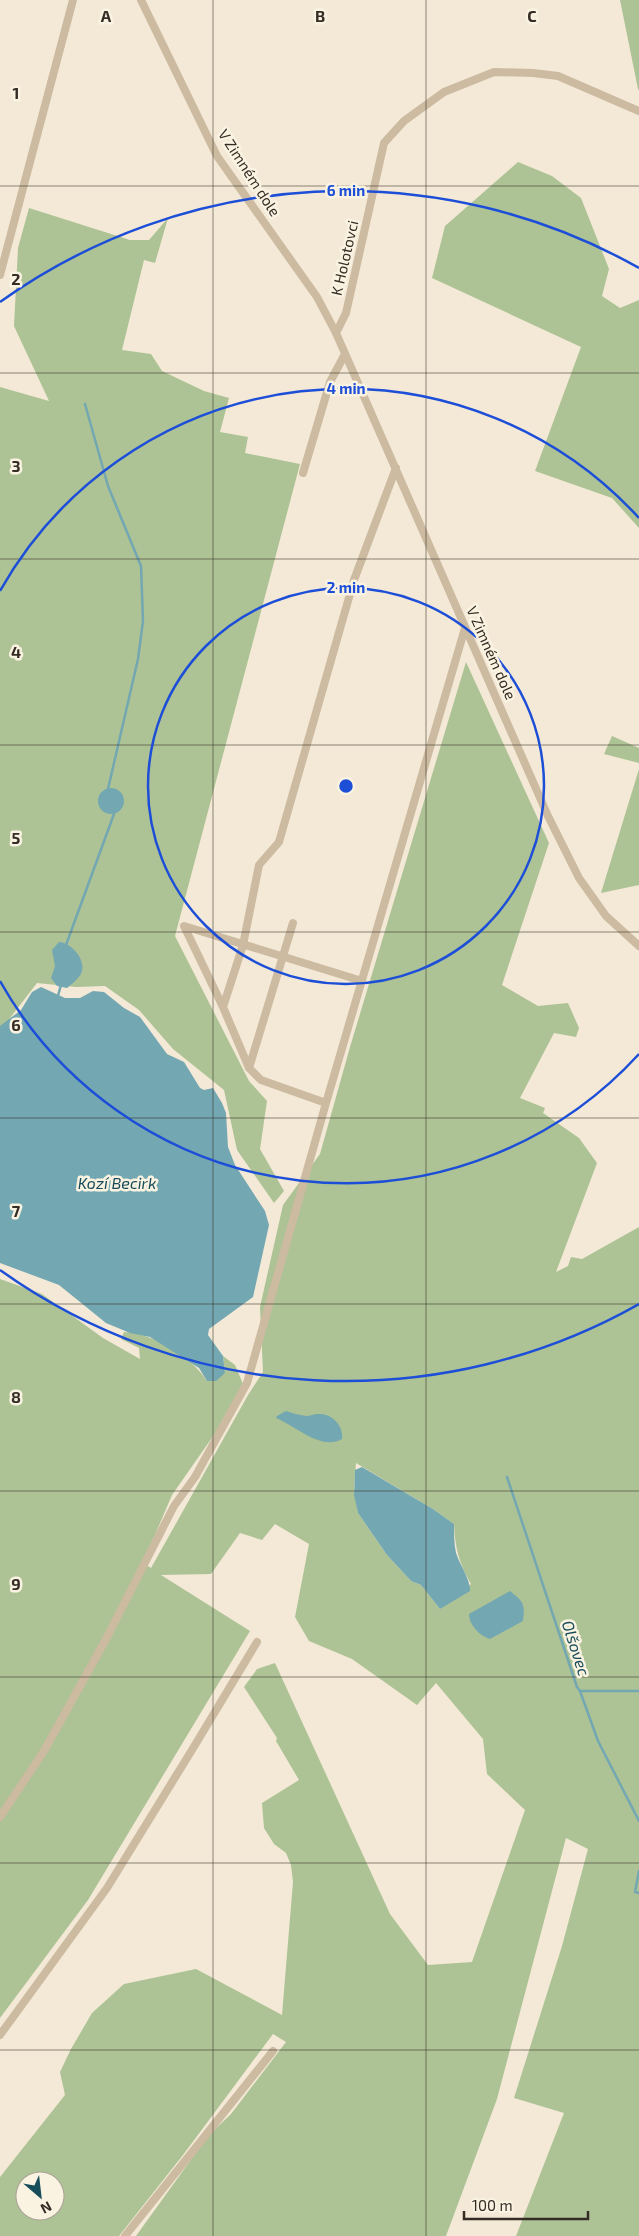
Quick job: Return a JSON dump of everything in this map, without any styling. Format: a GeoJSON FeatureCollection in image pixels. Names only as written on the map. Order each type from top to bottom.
{"type":"FeatureCollection","features":[{"type":"Feature","properties":{"kind":"street"},"geometry":{"type":"LineString","coordinates":[[0,275],[73,0]]}},
{"type":"Feature","properties":{"kind":"street","name":"V Zimném dole"},"geometry":{"type":"LineString","coordinates":[[141,0],[217,156],[317,297],[336,333],[548,816],[578,878],[606,916],[639,946]]}},
{"type":"Feature","properties":{"kind":"street","name":"K Holotovci"},"geometry":{"type":"LineString","coordinates":[[336,333],[346,313],[384,143],[404,121],[444,92],[494,72],[558,76],[639,111]]}},
{"type":"Feature","properties":{"kind":"street"},"geometry":{"type":"LineString","coordinates":[[303,473],[330,382],[345,354]]}},
{"type":"Feature","properties":{"kind":"street"},"geometry":{"type":"LineString","coordinates":[[223,1006],[243,945],[259,865],[279,842],[354,580],[396,468]]}},
{"type":"Feature","properties":{"kind":"street"},"geometry":{"type":"LineString","coordinates":[[0,1817],[44,1750],[106,1639],[174,1506],[195,1476],[247,1383],[326,1103],[465,628]]}},
{"type":"Feature","properties":{"kind":"street"},"geometry":{"type":"LineString","coordinates":[[249,1068],[293,923]]}},
{"type":"Feature","properties":{"kind":"street"},"geometry":{"type":"LineString","coordinates":[[326,1103],[262,1080],[249,1068],[223,1006],[184,926],[362,981]]}},
{"type":"Feature","properties":{"kind":"street"},"geometry":{"type":"LineString","coordinates":[[0,2035],[107,1888],[196,1746],[257,1642]]}},
{"type":"Feature","properties":{"kind":"street"},"geometry":{"type":"LineString","coordinates":[[125,2236],[273,2052]]}},
{"type":"Feature","properties":{"kind":"green space"},"geometry":{"type":"Polygon","coordinates":[[[620,0],[639,0],[639,90],[638,89],[620,0]]]}},
{"type":"Feature","properties":{"kind":"green space"},"geometry":{"type":"Polygon","coordinates":[[[518,162],[552,176],[581,198],[609,269],[602,296],[620,308],[639,300],[639,528],[612,498],[535,471],[581,347],[432,278],[445,226],[518,162]]]}},
{"type":"Feature","properties":{"kind":"green space"},"geometry":{"type":"Polygon","coordinates":[[[29,208],[130,240],[149,240],[168,218],[155,263],[144,260],[122,350],[151,354],[162,371],[204,391],[229,398],[220,432],[248,437],[245,453],[300,464],[175,936],[249,1081],[267,1101],[260,1149],[284,1191],[274,1203],[237,1150],[224,1090],[173,1049],[139,1010],[105,986],[76,987],[37,983],[0,1031],[0,387],[49,401],[14,326],[18,248],[29,208]]]}},
{"type":"Feature","properties":{"kind":"green space"},"geometry":{"type":"Polygon","coordinates":[[[466,662],[549,843],[502,985],[538,1006],[568,1003],[579,1028],[576,1037],[554,1033],[520,1098],[545,1108],[543,1113],[579,1138],[597,1163],[556,1272],[568,1266],[571,1257],[582,1259],[639,1227],[639,2236],[516,2236],[564,2113],[514,2098],[562,1946],[588,1849],[566,1838],[497,2099],[446,2236],[136,2236],[208,2136],[231,2114],[286,2042],[273,2034],[183,2155],[119,2236],[0,2236],[0,2177],[65,2095],[60,2072],[92,2013],[124,1984],[196,1969],[282,2015],[293,1882],[291,1865],[286,1853],[274,1844],[264,1828],[262,1803],[299,1780],[276,1741],[277,1738],[244,1687],[257,1669],[275,1663],[390,1914],[428,1965],[472,1962],[525,1810],[487,1774],[483,1739],[436,1683],[417,1705],[352,1659],[309,1641],[295,1617],[309,1544],[275,1524],[262,1540],[240,1533],[211,1574],[161,1575],[250,1631],[88,1900],[0,2018],[0,1279],[42,1294],[103,1338],[140,1359],[139,1348],[121,1339],[124,1332],[147,1337],[171,1348],[192,1363],[207,1381],[225,1373],[223,1356],[235,1365],[243,1384],[216,1432],[172,1495],[143,1563],[151,1568],[248,1395],[263,1372],[260,1307],[283,1205],[320,1154],[350,1047],[466,662]],[[356,1463],[354,1490],[358,1513],[387,1555],[411,1581],[421,1585],[440,1609],[471,1584],[458,1555],[454,1524],[433,1509],[356,1463]]]}},
{"type":"Feature","properties":{"kind":"green space"},"geometry":{"type":"Polygon","coordinates":[[[612,736],[639,748],[639,763],[604,754],[612,736]]]}},
{"type":"Feature","properties":{"kind":"green space"},"geometry":{"type":"Polygon","coordinates":[[[639,769],[639,885],[601,893],[639,769]]]}},
{"type":"Feature","properties":{"kind":"water"},"geometry":{"type":"Polygon","coordinates":[[[111,788],[120,792],[124,801],[120,810],[111,814],[102,810],[98,801],[102,792],[111,788]]]}},
{"type":"Feature","properties":{"kind":"water"},"geometry":{"type":"Polygon","coordinates":[[[59,942],[69,945],[77,953],[82,963],[81,974],[67,988],[57,986],[51,978],[55,966],[52,950],[59,942]]]}},
{"type":"Feature","properties":{"kind":"water","name":"Kozí Becirk"},"geometry":{"type":"Polygon","coordinates":[[[41,987],[65,998],[80,998],[93,991],[104,992],[124,1008],[140,1017],[167,1054],[184,1062],[200,1088],[204,1090],[213,1088],[222,1103],[226,1113],[228,1147],[235,1165],[265,1211],[269,1225],[253,1297],[209,1329],[208,1335],[223,1356],[225,1373],[216,1381],[207,1381],[199,1368],[150,1337],[130,1333],[106,1323],[59,1285],[0,1263],[0,1026],[21,1010],[32,992],[41,987]]]}},
{"type":"Feature","properties":{"kind":"water"},"geometry":{"type":"Polygon","coordinates":[[[286,1411],[306,1416],[323,1414],[332,1418],[341,1429],[342,1439],[334,1442],[317,1440],[276,1418],[286,1411]]]}},
{"type":"Feature","properties":{"kind":"water"},"geometry":{"type":"Polygon","coordinates":[[[362,1467],[433,1509],[454,1524],[456,1553],[467,1578],[470,1591],[440,1609],[421,1585],[411,1581],[387,1555],[358,1513],[354,1495],[355,1470],[362,1467]]]}},
{"type":"Feature","properties":{"kind":"water"},"geometry":{"type":"Polygon","coordinates":[[[510,1591],[522,1604],[524,1611],[523,1621],[490,1639],[486,1638],[473,1626],[469,1614],[510,1591]]]}},
{"type":"Feature","properties":{"kind":"waterway"},"geometry":{"type":"LineString","coordinates":[[85,404],[108,486],[141,566],[143,621],[138,659],[108,789]]}},
{"type":"Feature","properties":{"kind":"waterway"},"geometry":{"type":"LineString","coordinates":[[66,945],[114,814]]}},
{"type":"Feature","properties":{"kind":"waterway"},"geometry":{"type":"LineString","coordinates":[[57,999],[61,985]]}},
{"type":"Feature","properties":{"kind":"waterway","name":"Olšovec"},"geometry":{"type":"LineString","coordinates":[[507,1477],[577,1687],[598,1741],[639,1821]]}},
{"type":"Feature","properties":{"kind":"waterway"},"geometry":{"type":"LineString","coordinates":[[581,1691],[639,1691]]}},
{"type":"Feature","properties":{"kind":"waterway","name":"Olšovec"},"geometry":{"type":"LineString","coordinates":[[639,1871],[635,1892],[639,1893]]}}]}
